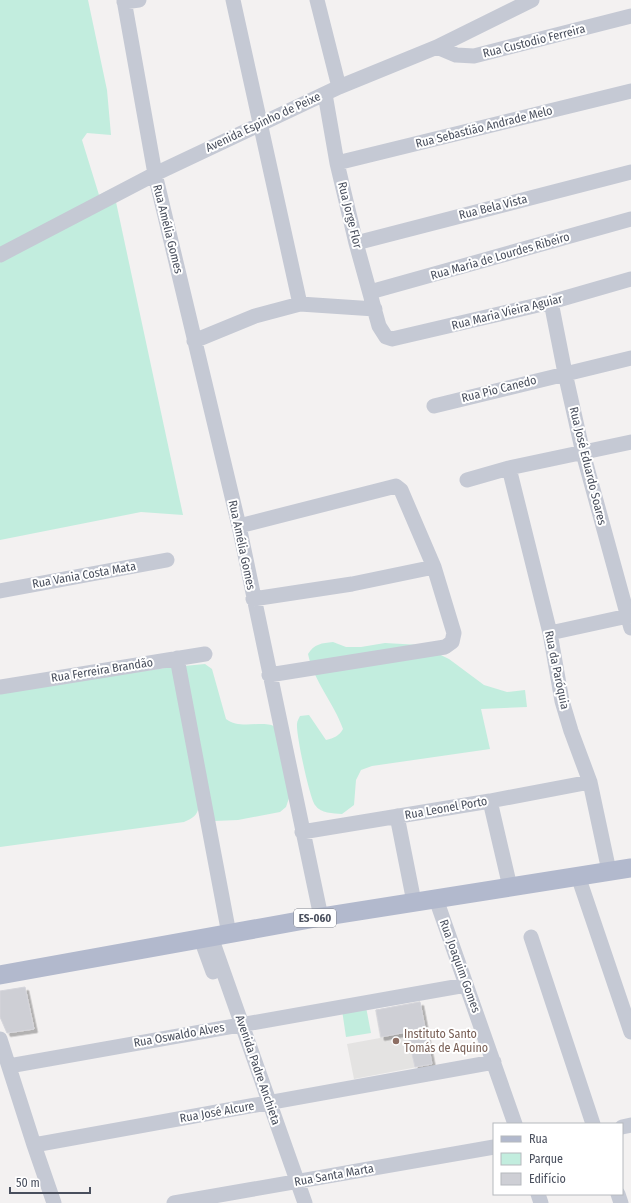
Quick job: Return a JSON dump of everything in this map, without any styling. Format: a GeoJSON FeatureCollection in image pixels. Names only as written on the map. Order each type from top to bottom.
{"type":"FeatureCollection","features":[{"type":"Feature","properties":{"kind":"main road","name":"ES-060"},"geometry":{"type":"LineString","coordinates":[[0,975],[321,917],[631,868]]}},
{"type":"Feature","properties":{"kind":"street"},"geometry":{"type":"LineString","coordinates":[[124,1],[140,0]]}},
{"type":"Feature","properties":{"kind":"street"},"geometry":{"type":"LineString","coordinates":[[233,0],[300,304]]}},
{"type":"Feature","properties":{"kind":"street"},"geometry":{"type":"LineString","coordinates":[[317,0],[339,87]]}},
{"type":"Feature","properties":{"kind":"street","name":"Avenida Espinho de Peixe"},"geometry":{"type":"LineString","coordinates":[[0,255],[155,174],[261,123],[339,87],[437,47],[532,0]]}},
{"type":"Feature","properties":{"kind":"street","name":"Rua Amélia Gomes"},"geometry":{"type":"LineString","coordinates":[[124,1],[155,174],[180,273],[194,341],[239,526],[253,599],[321,917]]}},
{"type":"Feature","properties":{"kind":"street","name":"Rua Custodio Ferreira"},"geometry":{"type":"LineString","coordinates":[[437,47],[456,55],[474,56],[631,16]]}},
{"type":"Feature","properties":{"kind":"street","name":"Rua Sebastião Andrade Melo"},"geometry":{"type":"LineString","coordinates":[[337,164],[631,91]]}},
{"type":"Feature","properties":{"kind":"street","name":"Rua Jorge Flor"},"geometry":{"type":"LineString","coordinates":[[325,94],[337,164],[356,242],[382,335]]}},
{"type":"Feature","properties":{"kind":"street","name":"Rua Bela Vista"},"geometry":{"type":"LineString","coordinates":[[356,242],[631,172]]}},
{"type":"Feature","properties":{"kind":"street","name":"Rua Maria de Lourdes Ribeiro"},"geometry":{"type":"LineString","coordinates":[[370,292],[631,219]]}},
{"type":"Feature","properties":{"kind":"street","name":"Rua Maria Vieira Aguiar"},"geometry":{"type":"LineString","coordinates":[[382,335],[392,339],[551,302],[631,279]]}},
{"type":"Feature","properties":{"kind":"street","name":"Rua José Eduardo Soares"},"geometry":{"type":"LineString","coordinates":[[551,302],[565,373],[584,453],[630,622]]}},
{"type":"Feature","properties":{"kind":"street"},"geometry":{"type":"LineString","coordinates":[[194,341],[255,316],[300,304],[375,309]]}},
{"type":"Feature","properties":{"kind":"street","name":"Rua Pio Canedo"},"geometry":{"type":"LineString","coordinates":[[434,406],[631,358]]}},
{"type":"Feature","properties":{"kind":"street"},"geometry":{"type":"LineString","coordinates":[[467,480],[509,468],[631,442]]}},
{"type":"Feature","properties":{"kind":"street","name":"Rua da Paróquia"},"geometry":{"type":"LineString","coordinates":[[509,468],[550,633],[564,708],[590,782],[609,871]]}},
{"type":"Feature","properties":{"kind":"street"},"geometry":{"type":"LineString","coordinates":[[239,526],[396,486],[401,490],[434,567],[454,633],[452,642],[445,647],[269,675]]}},
{"type":"Feature","properties":{"kind":"street","name":"Rua Vania Costa Mata"},"geometry":{"type":"LineString","coordinates":[[0,590],[167,560]]}},
{"type":"Feature","properties":{"kind":"street"},"geometry":{"type":"LineString","coordinates":[[253,599],[352,584],[434,567]]}},
{"type":"Feature","properties":{"kind":"street"},"geometry":{"type":"LineString","coordinates":[[550,633],[630,622]]}},
{"type":"Feature","properties":{"kind":"street","name":"Rua Ferreira Brandão"},"geometry":{"type":"LineString","coordinates":[[0,687],[205,654]]}},
{"type":"Feature","properties":{"kind":"street","name":"Avenida Padre Anchieta"},"geometry":{"type":"LineString","coordinates":[[177,658],[213,937],[238,1024],[265,1104],[293,1182],[305,1203]]}},
{"type":"Feature","properties":{"kind":"street","name":"Rua Leonel Porto"},"geometry":{"type":"LineString","coordinates":[[302,832],[490,801],[590,782]]}},
{"type":"Feature","properties":{"kind":"street"},"geometry":{"type":"LineString","coordinates":[[490,801],[510,887]]}},
{"type":"Feature","properties":{"kind":"street"},"geometry":{"type":"LineString","coordinates":[[397,816],[414,902]]}},
{"type":"Feature","properties":{"kind":"street"},"geometry":{"type":"LineString","coordinates":[[578,876],[631,1032]]}},
{"type":"Feature","properties":{"kind":"street","name":"Rua Joaquim Gomes"},"geometry":{"type":"LineString","coordinates":[[436,900],[515,1123]]}},
{"type":"Feature","properties":{"kind":"street"},"geometry":{"type":"LineString","coordinates":[[531,937],[593,1123]]}},
{"type":"Feature","properties":{"kind":"street","name":"Rua Oswaldo Alves"},"geometry":{"type":"LineString","coordinates":[[9,1066],[238,1024],[466,985]]}},
{"type":"Feature","properties":{"kind":"street"},"geometry":{"type":"LineString","coordinates":[[0,1039],[54,1203]]}},
{"type":"Feature","properties":{"kind":"street","name":"Rua José Alcure"},"geometry":{"type":"LineString","coordinates":[[34,1145],[494,1062]]}},
{"type":"Feature","properties":{"kind":"street","name":"Rua Santa Marta"},"geometry":{"type":"LineString","coordinates":[[174,1203],[493,1147]]}},
{"type":"Feature","properties":{"kind":"street","name":"Avenida Padre Anchieta"},"geometry":{"type":"LineString","coordinates":[[293,1182],[295,1203]]}},
{"type":"Feature","properties":{"kind":"shaded area","name":"Instituto Santo Tomás de Aquino"},"geometry":{"type":"Polygon","coordinates":[[[420,1001],[433,1064],[354,1079],[347,1044],[380,1038],[375,1010],[420,1001]]]}},
{"type":"Feature","properties":{"kind":"green space"},"geometry":{"type":"Polygon","coordinates":[[[0,0],[88,0],[107,90],[111,135],[87,133],[82,140],[99,195],[113,188],[183,515],[141,512],[0,540],[0,0]]]}},
{"type":"Feature","properties":{"kind":"green space"},"geometry":{"type":"Polygon","coordinates":[[[333,642],[346,647],[361,647],[385,643],[420,645],[449,659],[484,685],[507,692],[525,690],[527,707],[481,709],[490,749],[372,766],[361,770],[356,780],[354,805],[342,814],[324,812],[315,805],[312,799],[306,778],[297,724],[300,716],[309,715],[326,740],[336,736],[343,729],[335,710],[319,683],[308,654],[313,648],[319,645],[333,642]]]}},
{"type":"Feature","properties":{"kind":"green space"},"geometry":{"type":"Polygon","coordinates":[[[205,664],[212,669],[226,719],[239,724],[266,724],[272,725],[276,728],[290,795],[286,807],[280,812],[238,820],[214,821],[184,666],[205,664]]]}},
{"type":"Feature","properties":{"kind":"green space"},"geometry":{"type":"Polygon","coordinates":[[[172,667],[199,806],[194,816],[184,822],[0,847],[0,692],[172,667]]]}},
{"type":"Feature","properties":{"kind":"green space"},"geometry":{"type":"Polygon","coordinates":[[[366,1007],[371,1033],[346,1037],[342,1010],[366,1007]]]}},
{"type":"Feature","properties":{"kind":"building"},"geometry":{"type":"Polygon","coordinates":[[[25,987],[34,1029],[7,1033],[0,1017],[0,991],[25,987]]]}},
{"type":"Feature","properties":{"kind":"building"},"geometry":{"type":"Polygon","coordinates":[[[420,1002],[432,1064],[415,1067],[407,1032],[381,1037],[376,1010],[420,1002]]]}},
{"type":"Feature","properties":{"kind":"place","name":"Instituto Santo Tomás de Aquino"},"geometry":{"type":"Point","coordinates":[396,1041]}}]}
